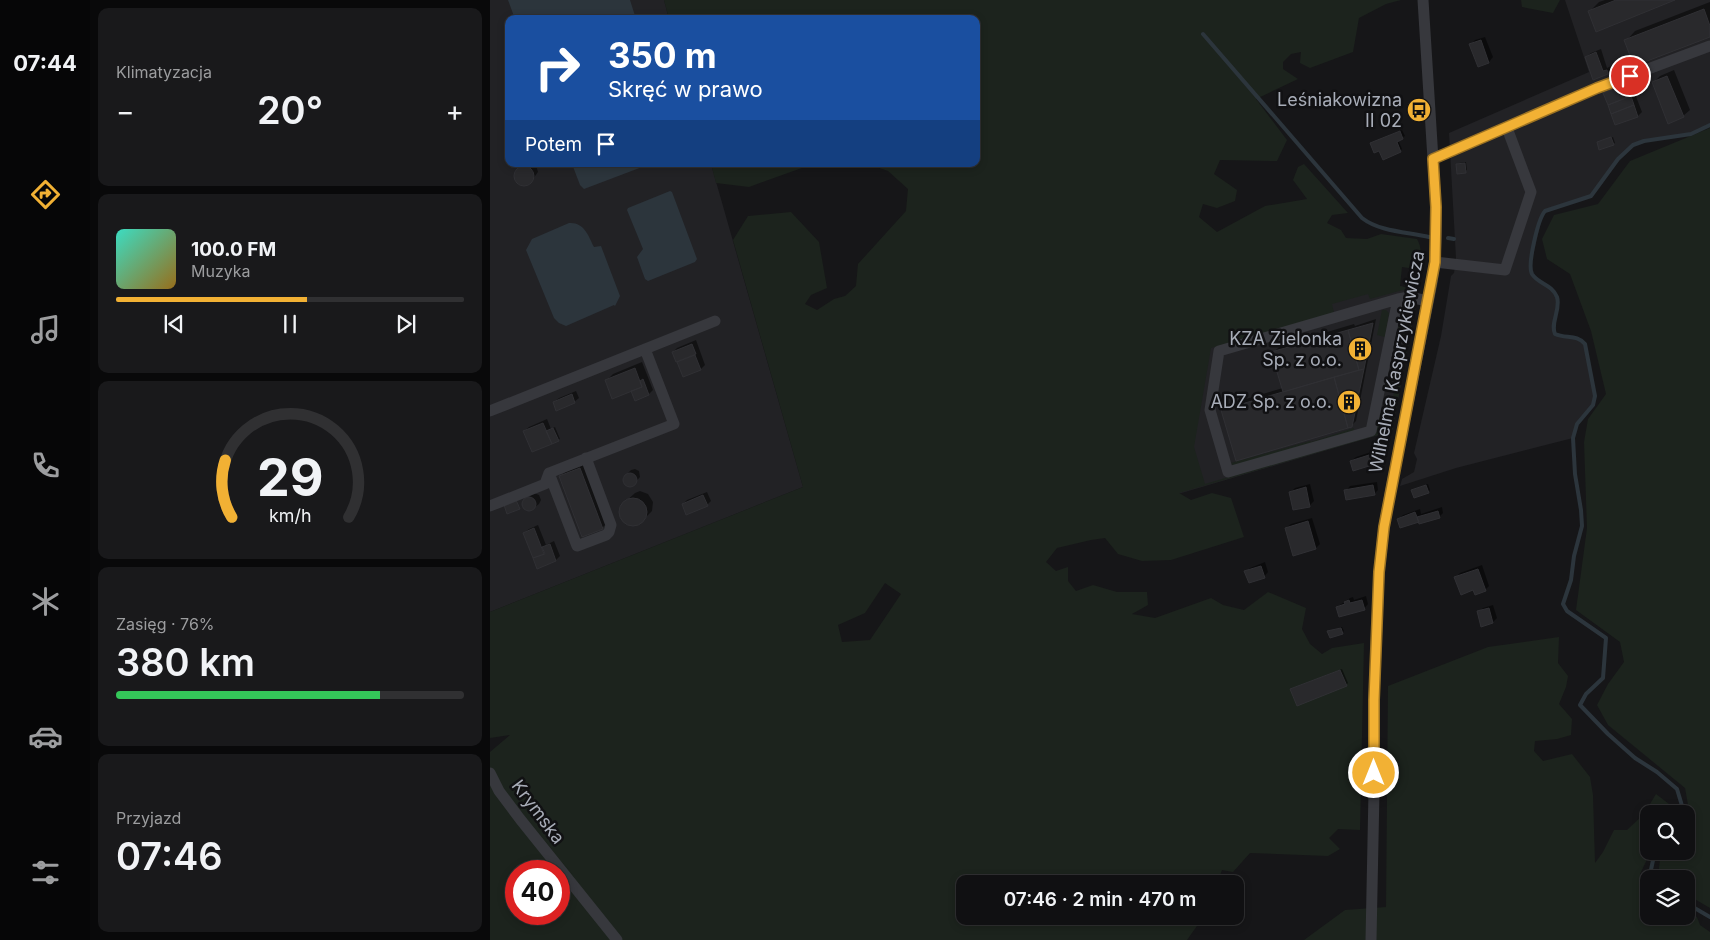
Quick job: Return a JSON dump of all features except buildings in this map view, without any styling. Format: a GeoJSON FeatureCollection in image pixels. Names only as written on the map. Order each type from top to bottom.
{"type":"FeatureCollection","features":[{"type":"Feature","properties":{"kind":"street","name":"Wilhelma Kasprzykiewicza"},"geometry":{"type":"LineString","coordinates":[[1371,940],[1374,700],[1379,572],[1386,518],[1435,262],[1436,207],[1423,0]]}},
{"type":"Feature","properties":{"kind":"street"},"geometry":{"type":"LineString","coordinates":[[1433,159],[1597,88],[1710,46]]}},
{"type":"Feature","properties":{"kind":"street"},"geometry":{"type":"LineString","coordinates":[[1435,262],[1505,270],[1531,192],[1507,128]]}},
{"type":"Feature","properties":{"kind":"street"},"geometry":{"type":"LineString","coordinates":[[1398,298],[1371,431],[1228,472],[1210,410],[1219,351],[1398,298],[1428,301]]}},
{"type":"Feature","properties":{"kind":"street"},"geometry":{"type":"LineString","coordinates":[[490,412],[715,321]]}},
{"type":"Feature","properties":{"kind":"street"},"geometry":{"type":"LineString","coordinates":[[490,506],[545,484],[549,473],[674,424],[645,349]]}},
{"type":"Feature","properties":{"kind":"street"},"geometry":{"type":"LineString","coordinates":[[549,473],[577,546],[606,535],[611,525],[586,458]]}},
{"type":"Feature","properties":{"kind":"street","name":"Krymska"},"geometry":{"type":"LineString","coordinates":[[490,773],[499,791],[520,819],[618,940]]}},
{"type":"Feature","properties":{"kind":"shaded area"},"geometry":{"type":"Polygon","coordinates":[[[490,0],[664,0],[668,15],[505,15],[505,167],[712,167],[803,487],[490,612],[490,0]]]}},
{"type":"Feature","properties":{"kind":"shaded area"},"geometry":{"type":"Polygon","coordinates":[[[508,0],[630,0],[635,15],[514,15],[508,0]]]}},
{"type":"Feature","properties":{"kind":"shaded area"},"geometry":{"type":"Polygon","coordinates":[[[664,0],[1401,0],[1386,4],[1359,18],[1353,52],[1310,68],[1300,63],[1301,52],[1291,54],[1283,62],[1283,69],[1298,79],[1256,99],[1287,140],[1277,161],[1220,160],[1214,174],[1237,190],[1235,201],[1217,208],[1203,204],[1199,217],[1217,232],[1265,206],[1307,199],[1293,180],[1298,167],[1304,164],[1348,213],[1332,215],[1327,223],[1341,230],[1346,238],[1367,239],[1381,234],[1417,239],[1421,251],[1419,262],[1415,269],[1402,267],[1400,286],[1419,290],[1419,292],[1403,290],[1370,299],[1368,294],[1332,304],[1334,313],[1211,348],[1194,447],[1205,484],[1376,434],[1381,411],[1390,413],[1404,342],[1396,340],[1402,307],[1406,303],[1416,304],[1392,431],[1179,493],[1191,500],[1212,493],[1231,498],[1244,537],[1171,560],[1142,561],[1118,554],[1105,538],[1057,548],[1046,562],[1056,571],[1068,567],[1068,581],[1076,591],[1093,585],[1117,592],[1147,592],[1148,605],[1132,614],[1155,618],[1211,598],[1223,605],[1244,610],[1268,592],[1306,608],[1302,629],[1310,644],[1322,654],[1332,648],[1364,643],[1360,830],[1338,829],[1329,838],[1340,849],[1328,856],[1250,853],[1233,872],[1222,870],[1220,875],[956,875],[956,925],[1198,925],[1187,940],[490,940],[490,752],[510,735],[490,738],[490,612],[803,487],[733,240],[748,216],[791,212],[819,242],[827,288],[811,295],[805,304],[817,310],[834,299],[845,296],[856,286],[858,264],[906,211],[908,189],[888,171],[877,167],[980,167],[980,15],[668,15],[664,0]],[[885,583],[865,613],[838,625],[842,642],[870,640],[901,594],[885,583]]]}},
{"type":"Feature","properties":{"kind":"shaded area"},"geometry":{"type":"Polygon","coordinates":[[[1521,0],[1560,0],[1553,13],[1522,7],[1521,0]]]}},
{"type":"Feature","properties":{"kind":"shaded area"},"geometry":{"type":"Polygon","coordinates":[[[1565,0],[1710,0],[1710,125],[1691,134],[1644,141],[1633,145],[1618,159],[1591,196],[1545,211],[1542,217],[1531,265],[1531,273],[1550,287],[1556,295],[1558,304],[1554,326],[1555,334],[1577,338],[1585,344],[1595,392],[1593,405],[1577,424],[1573,438],[1456,468],[1400,486],[1402,479],[1414,472],[1417,459],[1414,453],[1441,336],[1451,276],[1454,273],[1456,258],[1449,133],[1589,72],[1565,0]]]}},
{"type":"Feature","properties":{"kind":"shaded area"},"geometry":{"type":"Polygon","coordinates":[[[1710,128],[1710,908],[1695,899],[1695,870],[1659,870],[1660,860],[1695,860],[1695,805],[1688,805],[1685,788],[1608,725],[1597,705],[1608,684],[1624,662],[1620,642],[1576,610],[1587,528],[1584,442],[1588,419],[1606,394],[1591,331],[1570,274],[1547,259],[1542,239],[1554,215],[1598,204],[1630,161],[1710,128]]]}},
{"type":"Feature","properties":{"kind":"shaded area"},"geometry":{"type":"Polygon","coordinates":[[[573,167],[642,167],[584,189],[580,185],[573,167]]]}},
{"type":"Feature","properties":{"kind":"shaded area"},"geometry":{"type":"Polygon","coordinates":[[[712,167],[805,167],[749,187],[716,183],[712,167]]]}},
{"type":"Feature","properties":{"kind":"shaded area"},"geometry":{"type":"Polygon","coordinates":[[[670,191],[697,259],[695,262],[648,281],[645,279],[637,257],[643,249],[627,210],[670,191]]]}},
{"type":"Feature","properties":{"kind":"shaded area"},"geometry":{"type":"Polygon","coordinates":[[[569,223],[582,227],[594,247],[601,246],[620,296],[615,306],[566,326],[554,318],[526,250],[532,239],[569,223]]]}},
{"type":"Feature","properties":{"kind":"shaded area"},"geometry":{"type":"Polygon","coordinates":[[[1358,278],[1419,290],[1392,431],[1178,494],[1201,343],[1358,278]]]}},
{"type":"Feature","properties":{"kind":"shaded area"},"geometry":{"type":"Polygon","coordinates":[[[1382,310],[1386,310],[1389,313],[1385,337],[1377,335],[1382,310]]]}},
{"type":"Feature","properties":{"kind":"shaded area"},"geometry":{"type":"Polygon","coordinates":[[[1354,428],[1353,433],[1234,467],[1231,463],[1311,442],[1354,428]]]}},
{"type":"Feature","properties":{"kind":"shaded area"},"geometry":{"type":"Polygon","coordinates":[[[1559,637],[1558,663],[1568,676],[1559,704],[1572,719],[1571,735],[1557,739],[1535,741],[1534,751],[1543,761],[1572,754],[1590,777],[1593,795],[1595,863],[1614,830],[1627,830],[1640,818],[1640,860],[1647,860],[1642,870],[1640,870],[1640,925],[1695,925],[1695,916],[1700,925],[1710,932],[1710,940],[1304,940],[1345,910],[1386,907],[1388,686],[1488,647],[1559,637]]]}},
{"type":"Feature","properties":{"kind":"shaded area"},"geometry":{"type":"Polygon","coordinates":[[[1656,794],[1669,805],[1649,805],[1656,794]]]}},
{"type":"Feature","properties":{"kind":"waterway"},"geometry":{"type":"LineString","coordinates":[[1203,34],[1362,218],[1369,223],[1386,229],[1429,237]]}},
{"type":"Feature","properties":{"kind":"waterway"},"geometry":{"type":"LineString","coordinates":[[1682,805],[1677,789],[1657,772],[1635,758],[1580,705],[1586,694],[1603,678],[1606,638],[1567,611],[1563,604],[1571,580],[1574,556],[1582,526],[1575,474],[1573,438],[1577,424],[1593,405],[1595,396],[1585,344],[1578,339],[1555,334],[1557,297],[1552,289],[1532,274],[1531,261],[1536,232],[1545,211],[1591,196],[1618,159],[1633,145],[1644,141],[1691,134],[1710,125]]}},
{"type":"Feature","properties":{"kind":"waterway"},"geometry":{"type":"LineString","coordinates":[[1448,238],[1454,239]]}},
{"type":"Feature","properties":{"kind":"waterway"},"geometry":{"type":"LineString","coordinates":[[1651,870],[1653,860]]}},
{"type":"Feature","properties":{"kind":"waterway"},"geometry":{"type":"LineString","coordinates":[[1695,908],[1710,917]]}},
{"type":"Feature","properties":{"kind":"place","name":"Leśniakowizna II 02"},"geometry":{"type":"Point","coordinates":[1419,110]}},
{"type":"Feature","properties":{"kind":"place","name":"KZA Zielonka Sp. z o.o."},"geometry":{"type":"Point","coordinates":[1360,349]}},
{"type":"Feature","properties":{"kind":"place","name":"ADZ Sp. z o.o."},"geometry":{"type":"Point","coordinates":[1349,402]}},
{"type":"Feature","properties":{"kind":"route"},"geometry":{"type":"LineString","coordinates":[[1374,773],[1374,700],[1379,572],[1391,488],[1419,353],[1435,262],[1436,207],[1433,159],[1597,88],[1630,76]]}}]}
